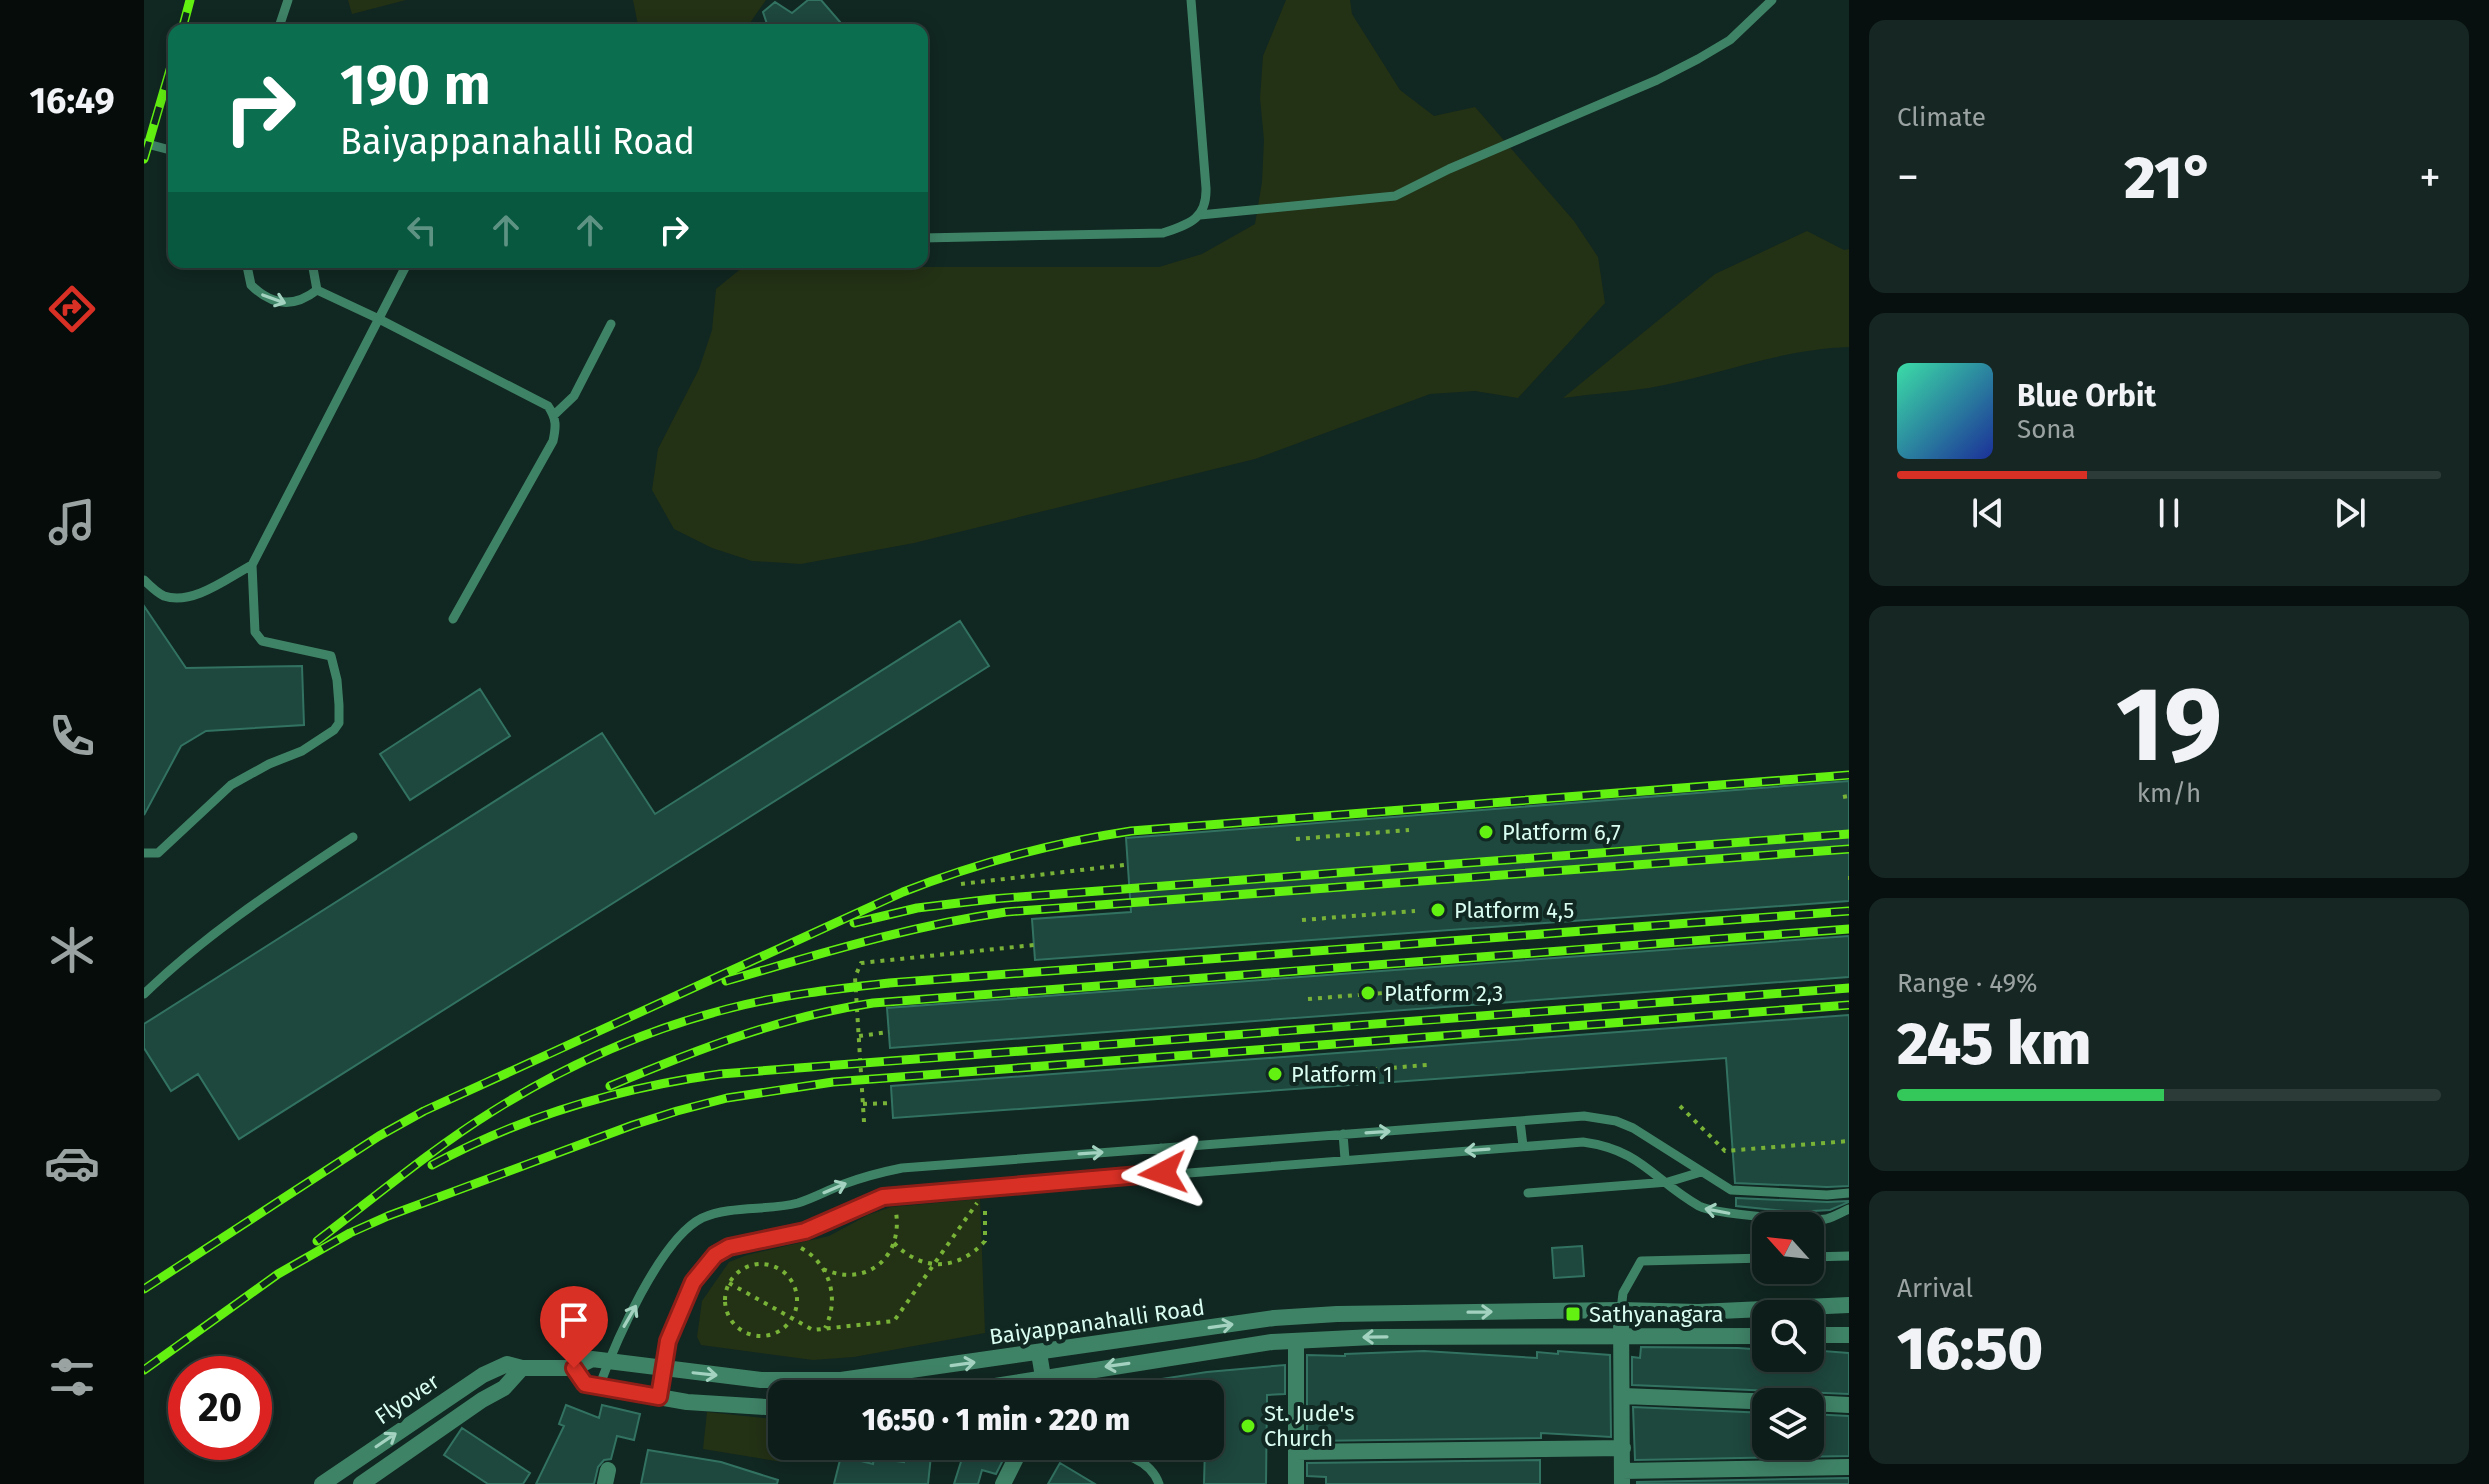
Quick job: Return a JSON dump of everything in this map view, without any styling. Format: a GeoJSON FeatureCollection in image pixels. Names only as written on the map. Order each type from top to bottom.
{"type":"FeatureCollection","features":[{"type":"Feature","properties":{"kind":"street","name":"Baiyappanahalli Road"},"geometry":{"type":"LineString","coordinates":[[522,1368],[574,1368],[592,1359],[761,1380],[830,1380],[877,1376],[1274,1318],[1621,1310],[1698,1312],[1849,1305]]}},
{"type":"Feature","properties":{"kind":"street"},"geometry":{"type":"LineString","coordinates":[[1621,1310],[1622,1478],[1849,1467]]}},
{"type":"Feature","properties":{"kind":"street"},"geometry":{"type":"LineString","coordinates":[[1824,1335],[1849,1335]]}},
{"type":"Feature","properties":{"kind":"street","name":"Baiyappanahalli Road"},"geometry":{"type":"LineString","coordinates":[[1026,1380],[1296,1341],[1361,1337],[1752,1336]]}},
{"type":"Feature","properties":{"kind":"street"},"geometry":{"type":"LineString","coordinates":[[1296,1341],[1296,1484]]}},
{"type":"Feature","properties":{"kind":"street"},"geometry":{"type":"LineString","coordinates":[[1039,1353],[1042,1380]]}},
{"type":"Feature","properties":{"kind":"street","name":"Flyover"},"geometry":{"type":"LineString","coordinates":[[322,1484],[495,1369],[507,1364],[522,1368]]}},
{"type":"Feature","properties":{"kind":"street"},"geometry":{"type":"LineString","coordinates":[[361,1484],[504,1388],[522,1368]]}},
{"type":"Feature","properties":{"kind":"street"},"geometry":{"type":"LineString","coordinates":[[574,1368],[585,1384],[599,1387],[687,1402],[768,1407]]}},
{"type":"Feature","properties":{"kind":"street"},"geometry":{"type":"LineString","coordinates":[[1623,1396],[1752,1401]]}},
{"type":"Feature","properties":{"kind":"street"},"geometry":{"type":"LineString","coordinates":[[1824,1404],[1849,1405]]}},
{"type":"Feature","properties":{"kind":"street"},"geometry":{"type":"LineString","coordinates":[[1296,1452],[1623,1448]]}},
{"type":"Feature","properties":{"kind":"street"},"geometry":{"type":"LineString","coordinates":[[1003,1484],[1015,1460]]}},
{"type":"Feature","properties":{"kind":"lane"},"geometry":{"type":"LineString","coordinates":[[280,24],[288,0]]}},
{"type":"Feature","properties":{"kind":"lane"},"geometry":{"type":"LineString","coordinates":[[928,238],[1163,233],[1184,226],[1200,215],[1207,203],[1191,0]]}},
{"type":"Feature","properties":{"kind":"lane"},"geometry":{"type":"LineString","coordinates":[[1200,215],[1395,196],[1698,59],[1730,40],[1772,0]]}},
{"type":"Feature","properties":{"kind":"lane"},"geometry":{"type":"LineString","coordinates":[[144,143],[168,149]]}},
{"type":"Feature","properties":{"kind":"lane"},"geometry":{"type":"LineString","coordinates":[[247,268],[251,285],[271,300],[285,304],[299,302],[317,290]]}},
{"type":"Feature","properties":{"kind":"lane"},"geometry":{"type":"LineString","coordinates":[[313,268],[317,290]]}},
{"type":"Feature","properties":{"kind":"lane"},"geometry":{"type":"LineString","coordinates":[[144,853],[158,853],[231,785],[302,751],[334,730],[339,723],[337,680],[331,656],[262,641],[255,632],[252,565],[405,268]]}},
{"type":"Feature","properties":{"kind":"lane"},"geometry":{"type":"LineString","coordinates":[[317,290],[548,406],[554,415],[553,441],[453,619]]}},
{"type":"Feature","properties":{"kind":"lane"},"geometry":{"type":"LineString","coordinates":[[554,415],[574,396],[611,324]]}},
{"type":"Feature","properties":{"kind":"lane"},"geometry":{"type":"LineString","coordinates":[[144,580],[164,596],[180,597],[213,589],[252,565]]}},
{"type":"Feature","properties":{"kind":"lane"},"geometry":{"type":"LineString","coordinates":[[144,994],[171,968],[253,904],[353,837]]}},
{"type":"Feature","properties":{"kind":"lane"},"geometry":{"type":"LineString","coordinates":[[599,1387],[614,1345],[661,1259],[674,1240],[703,1218],[799,1203],[868,1176],[902,1168],[1584,1116],[1616,1121],[1633,1128],[1731,1190],[1827,1195],[1849,1193]]}},
{"type":"Feature","properties":{"kind":"lane"},"geometry":{"type":"LineString","coordinates":[[1520,1121],[1523,1146]]}},
{"type":"Feature","properties":{"kind":"lane"},"geometry":{"type":"LineString","coordinates":[[1343,1134],[1345,1159]]}},
{"type":"Feature","properties":{"kind":"lane"},"geometry":{"type":"LineString","coordinates":[[659,1397],[668,1341],[693,1282],[715,1255],[747,1241],[805,1231],[888,1196],[1583,1142],[1606,1146],[1647,1166],[1688,1199],[1703,1208],[1721,1213],[1827,1219],[1849,1209]]}},
{"type":"Feature","properties":{"kind":"lane"},"geometry":{"type":"LineString","coordinates":[[1161,1148],[1163,1173]]}},
{"type":"Feature","properties":{"kind":"lane"},"geometry":{"type":"LineString","coordinates":[[1528,1193],[1668,1182],[1701,1172]]}},
{"type":"Feature","properties":{"kind":"lane"},"geometry":{"type":"LineString","coordinates":[[1824,1257],[1849,1256]]}},
{"type":"Feature","properties":{"kind":"lane"},"geometry":{"type":"LineString","coordinates":[[1621,1310],[1623,1293],[1641,1261],[1752,1258]]}},
{"type":"Feature","properties":{"kind":"lane"},"geometry":{"type":"LineString","coordinates":[[1136,1460],[1156,1475],[1159,1484]]}},
{"type":"Feature","properties":{"kind":"path"},"geometry":{"type":"LineString","coordinates":[[1296,839],[1409,830]]}},
{"type":"Feature","properties":{"kind":"path"},"geometry":{"type":"LineString","coordinates":[[961,884],[1124,865]]}},
{"type":"Feature","properties":{"kind":"path"},"geometry":{"type":"LineString","coordinates":[[1302,920],[1415,911]]}},
{"type":"Feature","properties":{"kind":"path"},"geometry":{"type":"LineString","coordinates":[[864,1122],[855,977],[861,963],[1034,945]]}},
{"type":"Feature","properties":{"kind":"path"},"geometry":{"type":"LineString","coordinates":[[1308,999],[1421,990]]}},
{"type":"Feature","properties":{"kind":"path"},"geometry":{"type":"LineString","coordinates":[[859,1036],[889,1032]]}},
{"type":"Feature","properties":{"kind":"path"},"geometry":{"type":"LineString","coordinates":[[1313,1074],[1427,1065]]}},
{"type":"Feature","properties":{"kind":"path"},"geometry":{"type":"LineString","coordinates":[[863,1104],[892,1103]]}},
{"type":"Feature","properties":{"kind":"path"},"geometry":{"type":"LineString","coordinates":[[1680,1106],[1725,1151],[1849,1141]]}},
{"type":"Feature","properties":{"kind":"path"},"geometry":{"type":"LineString","coordinates":[[729,1283],[813,1330],[894,1321],[933,1265],[985,1193],[985,1241],[968,1257],[945,1265],[933,1265],[910,1257],[894,1243]]}},
{"type":"Feature","properties":{"kind":"path"},"geometry":{"type":"LineString","coordinates":[[823,1269],[844,1276],[860,1274],[882,1262],[894,1243],[897,1220],[888,1196]]}},
{"type":"Feature","properties":{"kind":"path"},"geometry":{"type":"LineString","coordinates":[[798,1247],[815,1258],[831,1285],[833,1302],[825,1328]]}},
{"type":"Feature","properties":{"kind":"path"},"geometry":{"type":"LineString","coordinates":[[754,1264],[774,1266],[784,1271],[796,1289],[792,1318],[775,1334],[755,1336],[737,1328],[726,1312],[724,1302],[729,1283],[744,1268],[754,1264]]}},
{"type":"Feature","properties":{"kind":"green space"},"geometry":{"type":"Polygon","coordinates":[[[348,0],[406,0],[352,14],[348,0]]]}},
{"type":"Feature","properties":{"kind":"green space"},"geometry":{"type":"Polygon","coordinates":[[[633,0],[766,0],[749,24],[638,24],[633,0]]]}},
{"type":"Feature","properties":{"kind":"green space"},"geometry":{"type":"Polygon","coordinates":[[[1286,0],[1350,0],[1352,14],[1400,90],[1434,116],[1475,107],[1574,221],[1598,257],[1605,303],[1518,398],[1475,391],[1430,394],[1255,459],[914,543],[801,564],[752,561],[712,548],[674,529],[652,490],[658,449],[699,369],[712,330],[716,289],[742,268],[1159,267],[1202,254],[1255,224],[1262,182],[1264,140],[1260,98],[1263,56],[1286,0]]]}},
{"type":"Feature","properties":{"kind":"green space"},"geometry":{"type":"Polygon","coordinates":[[[1807,231],[1844,250],[1849,249],[1849,347],[1773,358],[1649,388],[1563,398],[1715,274],[1807,231]]]}},
{"type":"Feature","properties":{"kind":"green space"},"geometry":{"type":"Polygon","coordinates":[[[980,1199],[985,1333],[854,1357],[813,1360],[701,1345],[697,1337],[702,1301],[729,1262],[829,1236],[868,1215],[891,1207],[980,1199]]]}},
{"type":"Feature","properties":{"kind":"green space"},"geometry":{"type":"Polygon","coordinates":[[[707,1412],[768,1419],[768,1460],[703,1449],[707,1412]]]}},
{"type":"Feature","properties":{"kind":"building"},"geometry":{"type":"Polygon","coordinates":[[[808,0],[821,0],[842,24],[767,24],[763,12],[775,2],[792,13],[808,0]]]}},
{"type":"Feature","properties":{"kind":"building"},"geometry":{"type":"Polygon","coordinates":[[[144,606],[186,668],[302,666],[304,725],[206,731],[181,746],[144,815],[144,606]]]}},
{"type":"Feature","properties":{"kind":"building"},"geometry":{"type":"Polygon","coordinates":[[[960,621],[989,666],[239,1139],[198,1074],[171,1091],[144,1048],[144,1024],[602,733],[655,814],[960,621]]]}},
{"type":"Feature","properties":{"kind":"building"},"geometry":{"type":"Polygon","coordinates":[[[480,689],[510,736],[410,800],[380,754],[480,689]]]}},
{"type":"Feature","properties":{"kind":"building"},"geometry":{"type":"Polygon","coordinates":[[[1849,781],[1849,901],[1035,960],[1032,919],[1131,912],[1126,838],[1849,781]]]}},
{"type":"Feature","properties":{"kind":"building","name":"Platform 2,3"},"geometry":{"type":"Polygon","coordinates":[[[1849,936],[1849,977],[890,1048],[887,1008],[1849,936]]]}},
{"type":"Feature","properties":{"kind":"building","name":"Platform 1"},"geometry":{"type":"Polygon","coordinates":[[[1849,1015],[1849,1186],[1735,1183],[1726,1058],[893,1118],[891,1086],[1849,1015]]]}},
{"type":"Feature","properties":{"kind":"building"},"geometry":{"type":"Polygon","coordinates":[[[1736,1198],[1849,1201],[1830,1210],[1795,1212],[1736,1206],[1736,1198]]]}},
{"type":"Feature","properties":{"kind":"building"},"geometry":{"type":"Polygon","coordinates":[[[1582,1246],[1584,1276],[1554,1278],[1552,1248],[1582,1246]]]}},
{"type":"Feature","properties":{"kind":"building"},"geometry":{"type":"Polygon","coordinates":[[[1641,1347],[1752,1349],[1752,1372],[1824,1372],[1824,1351],[1849,1353],[1849,1394],[1824,1393],[1824,1388],[1752,1390],[1632,1385],[1632,1357],[1640,1358],[1641,1347]]]}},
{"type":"Feature","properties":{"kind":"building"},"geometry":{"type":"Polygon","coordinates":[[[1424,1351],[1537,1358],[1537,1352],[1558,1354],[1558,1351],[1610,1355],[1611,1437],[1541,1433],[1541,1438],[1307,1441],[1307,1355],[1424,1351]]]}},
{"type":"Feature","properties":{"kind":"building"},"geometry":{"type":"Polygon","coordinates":[[[1285,1365],[1285,1394],[1267,1395],[1266,1484],[1204,1484],[1205,1460],[1224,1460],[1224,1380],[1155,1380],[1285,1365]]]}},
{"type":"Feature","properties":{"kind":"building"},"geometry":{"type":"Polygon","coordinates":[[[566,1405],[599,1418],[602,1405],[640,1414],[634,1440],[617,1436],[611,1459],[604,1460],[598,1467],[594,1484],[536,1484],[564,1426],[559,1424],[566,1405]]]}},
{"type":"Feature","properties":{"kind":"building"},"geometry":{"type":"Polygon","coordinates":[[[1633,1407],[1752,1412],[1752,1458],[1635,1460],[1633,1407]]]}},
{"type":"Feature","properties":{"kind":"building"},"geometry":{"type":"Polygon","coordinates":[[[1824,1415],[1849,1416],[1849,1456],[1824,1456],[1824,1415]]]}},
{"type":"Feature","properties":{"kind":"building"},"geometry":{"type":"Polygon","coordinates":[[[462,1428],[530,1473],[523,1484],[488,1484],[444,1455],[462,1428]]]}},
{"type":"Feature","properties":{"kind":"building"},"geometry":{"type":"Polygon","coordinates":[[[648,1450],[721,1462],[778,1480],[777,1484],[641,1484],[648,1450]]]}},
{"type":"Feature","properties":{"kind":"building"},"geometry":{"type":"Polygon","coordinates":[[[840,1460],[873,1464],[874,1460],[931,1460],[928,1484],[834,1484],[840,1460]]]}},
{"type":"Feature","properties":{"kind":"building"},"geometry":{"type":"Polygon","coordinates":[[[962,1460],[1003,1460],[996,1474],[982,1470],[978,1484],[954,1484],[962,1460]]]}},
{"type":"Feature","properties":{"kind":"building"},"geometry":{"type":"Polygon","coordinates":[[[1540,1460],[1540,1484],[1326,1484],[1326,1477],[1307,1476],[1307,1463],[1540,1460]]]}},
{"type":"Feature","properties":{"kind":"building"},"geometry":{"type":"Polygon","coordinates":[[[1060,1463],[1095,1484],[1048,1484],[1060,1463]]]}},
{"type":"Feature","properties":{"kind":"building"},"geometry":{"type":"Polygon","coordinates":[[[1849,1478],[1849,1484],[1637,1484],[1637,1482],[1849,1478]]]}},
{"type":"Feature","properties":{"kind":"railway"},"geometry":{"type":"LineString","coordinates":[[184,24],[190,0]]}},
{"type":"Feature","properties":{"kind":"railway"},"geometry":{"type":"LineString","coordinates":[[144,159],[168,77]]}},
{"type":"Feature","properties":{"kind":"railway"},"geometry":{"type":"LineString","coordinates":[[144,1289],[379,1136],[424,1111],[903,892],[987,863],[1131,831],[1849,775]]}},
{"type":"Feature","properties":{"kind":"railway"},"geometry":{"type":"LineString","coordinates":[[854,923],[917,908],[992,899],[1849,834]]}},
{"type":"Feature","properties":{"kind":"railway"},"geometry":{"type":"LineString","coordinates":[[726,981],[900,933],[1006,912],[1849,849]]}},
{"type":"Feature","properties":{"kind":"railway"},"geometry":{"type":"LineString","coordinates":[[317,1241],[448,1141],[548,1079],[666,1027],[747,1004],[889,983],[1849,911]]}},
{"type":"Feature","properties":{"kind":"railway"},"geometry":{"type":"LineString","coordinates":[[610,1086],[772,1026],[873,1003],[1849,929]]}},
{"type":"Feature","properties":{"kind":"railway"},"geometry":{"type":"LineString","coordinates":[[432,1165],[501,1132],[572,1106],[645,1087],[720,1074],[1849,988]]}},
{"type":"Feature","properties":{"kind":"railway"},"geometry":{"type":"LineString","coordinates":[[144,1370],[278,1274],[350,1233],[633,1125],[727,1098],[833,1082],[1849,1005]]}},
{"type":"Feature","properties":{"kind":"place","name":"Platform 6,7"},"geometry":{"type":"Point","coordinates":[1486,832]}},
{"type":"Feature","properties":{"kind":"place","name":"Platform 4,5"},"geometry":{"type":"Point","coordinates":[1438,910]}},
{"type":"Feature","properties":{"kind":"place","name":"Platform 2,3"},"geometry":{"type":"Point","coordinates":[1368,993]}},
{"type":"Feature","properties":{"kind":"place","name":"Platform 1"},"geometry":{"type":"Point","coordinates":[1275,1074]}},
{"type":"Feature","properties":{"kind":"place","name":"Sathyanagara"},"geometry":{"type":"Point","coordinates":[1573,1314]}},
{"type":"Feature","properties":{"kind":"place","name":"St. Jude's Church"},"geometry":{"type":"Point","coordinates":[1248,1426]}},
{"type":"Feature","properties":{"kind":"route"},"geometry":{"type":"LineString","coordinates":[[574,1368],[585,1384],[659,1397],[668,1341],[693,1282],[715,1255],[747,1241],[805,1231],[883,1197],[1163,1173]]}}]}
